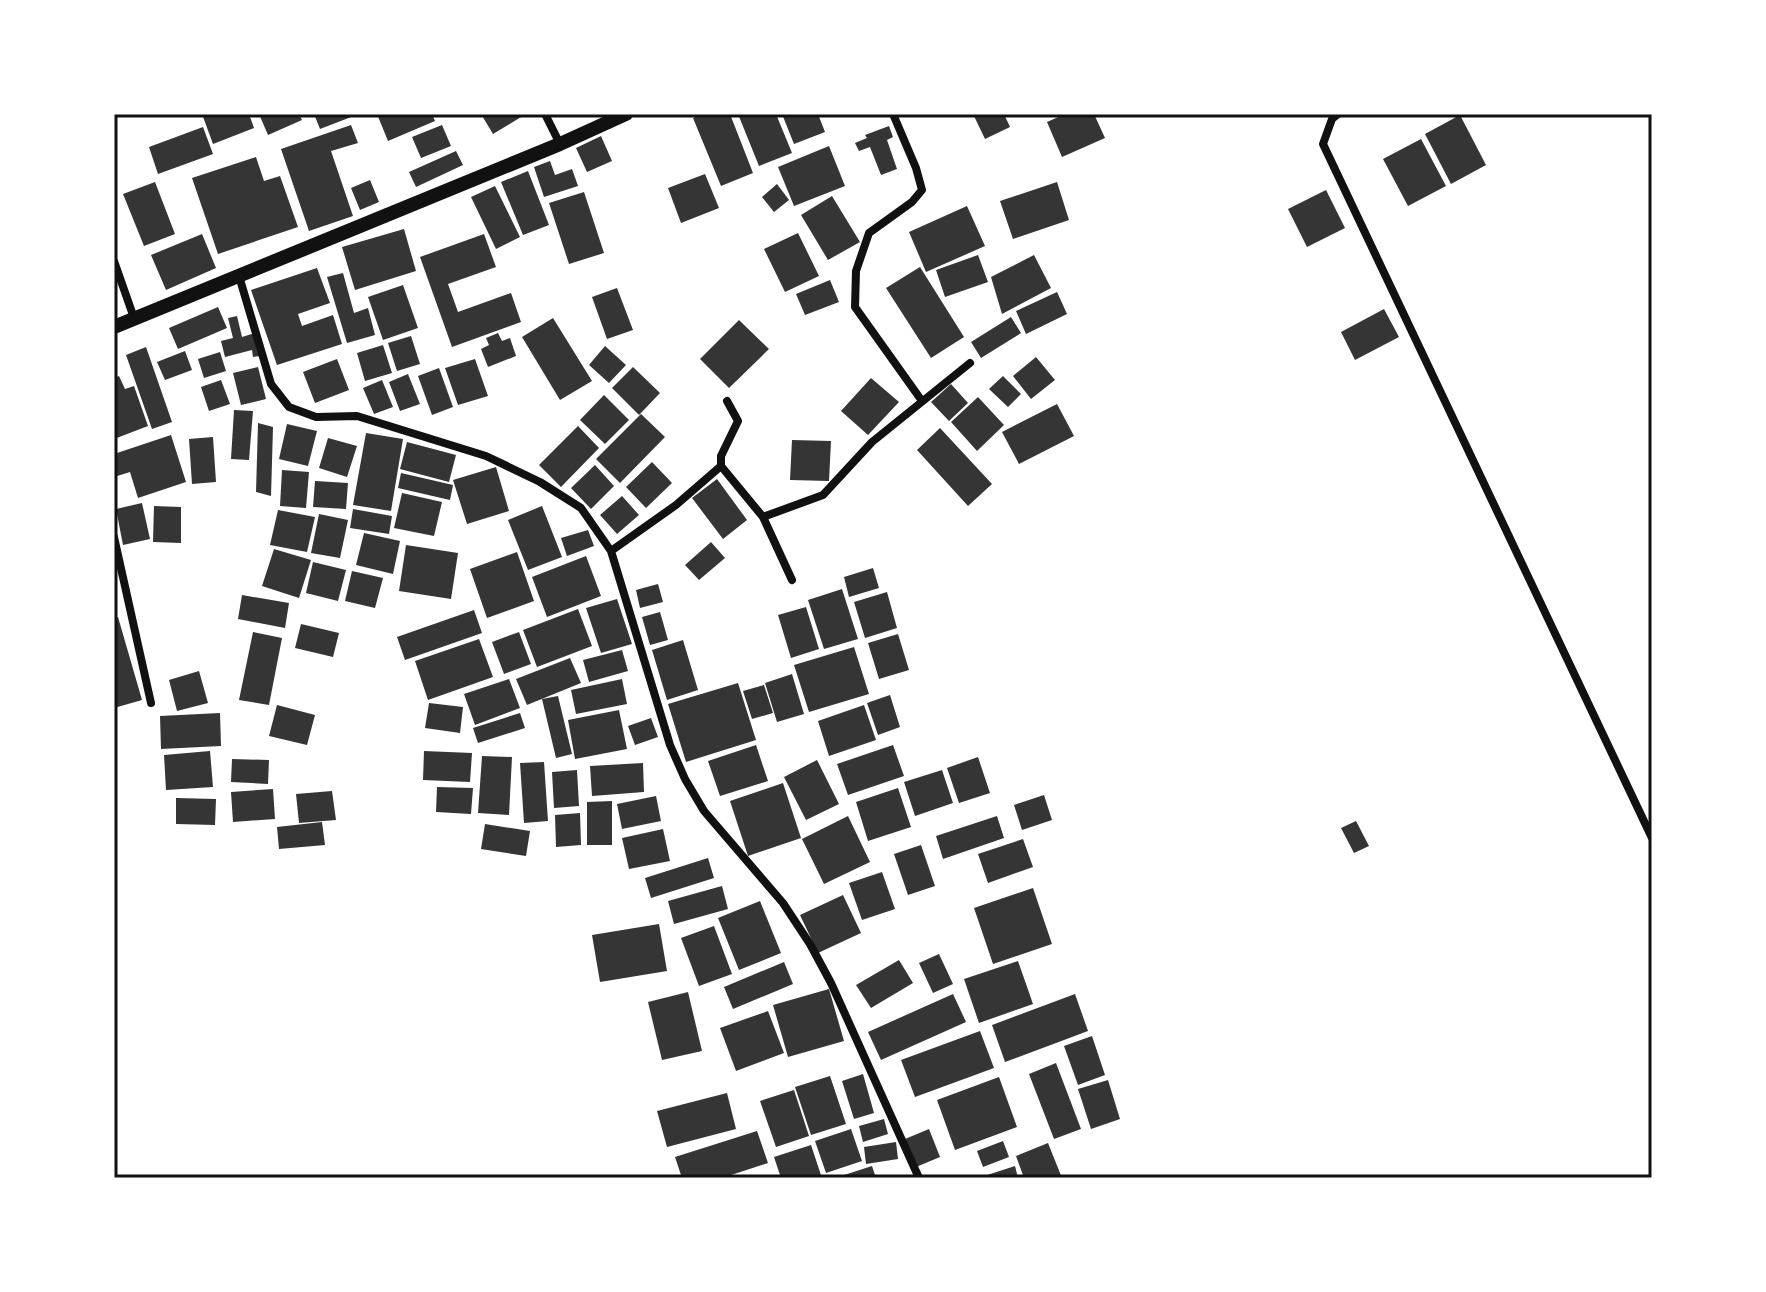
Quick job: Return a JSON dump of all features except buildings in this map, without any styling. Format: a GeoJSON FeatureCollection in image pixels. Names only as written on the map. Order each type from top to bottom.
{"type":"FeatureCollection","features":[{"type":"Feature","properties":{"kind":"street"},"geometry":{"type":"LineString","coordinates":[[545,114],[560,144]]}},
{"type":"Feature","properties":{"kind":"street"},"geometry":{"type":"LineString","coordinates":[[114,327],[626,114]]}},
{"type":"Feature","properties":{"kind":"street"},"geometry":{"type":"LineString","coordinates":[[893,114],[922,190],[912,202],[869,233],[856,271],[855,307],[922,401]]}},
{"type":"Feature","properties":{"kind":"street"},"geometry":{"type":"LineString","coordinates":[[1338,114],[1332,119],[1323,144],[1652,838]]}},
{"type":"Feature","properties":{"kind":"street"},"geometry":{"type":"LineString","coordinates":[[114,261],[134,318]]}},
{"type":"Feature","properties":{"kind":"street"},"geometry":{"type":"LineString","coordinates":[[239,276],[271,384],[289,407],[316,417],[357,416],[402,428],[514,468],[581,508],[611,551],[670,745],[685,779],[704,811],[783,903],[810,944],[831,983],[919,1178]]}},
{"type":"Feature","properties":{"kind":"street"},"geometry":{"type":"LineString","coordinates":[[763,517],[823,495],[872,442],[970,363]]}},
{"type":"Feature","properties":{"kind":"street"},"geometry":{"type":"LineString","coordinates":[[727,401],[738,421],[721,456],[721,466],[763,517],[792,580]]}},
{"type":"Feature","properties":{"kind":"street"},"geometry":{"type":"LineString","coordinates":[[611,551],[676,505],[721,466]]}},
{"type":"Feature","properties":{"kind":"street"},"geometry":{"type":"LineString","coordinates":[[114,537],[151,703]]}}]}
